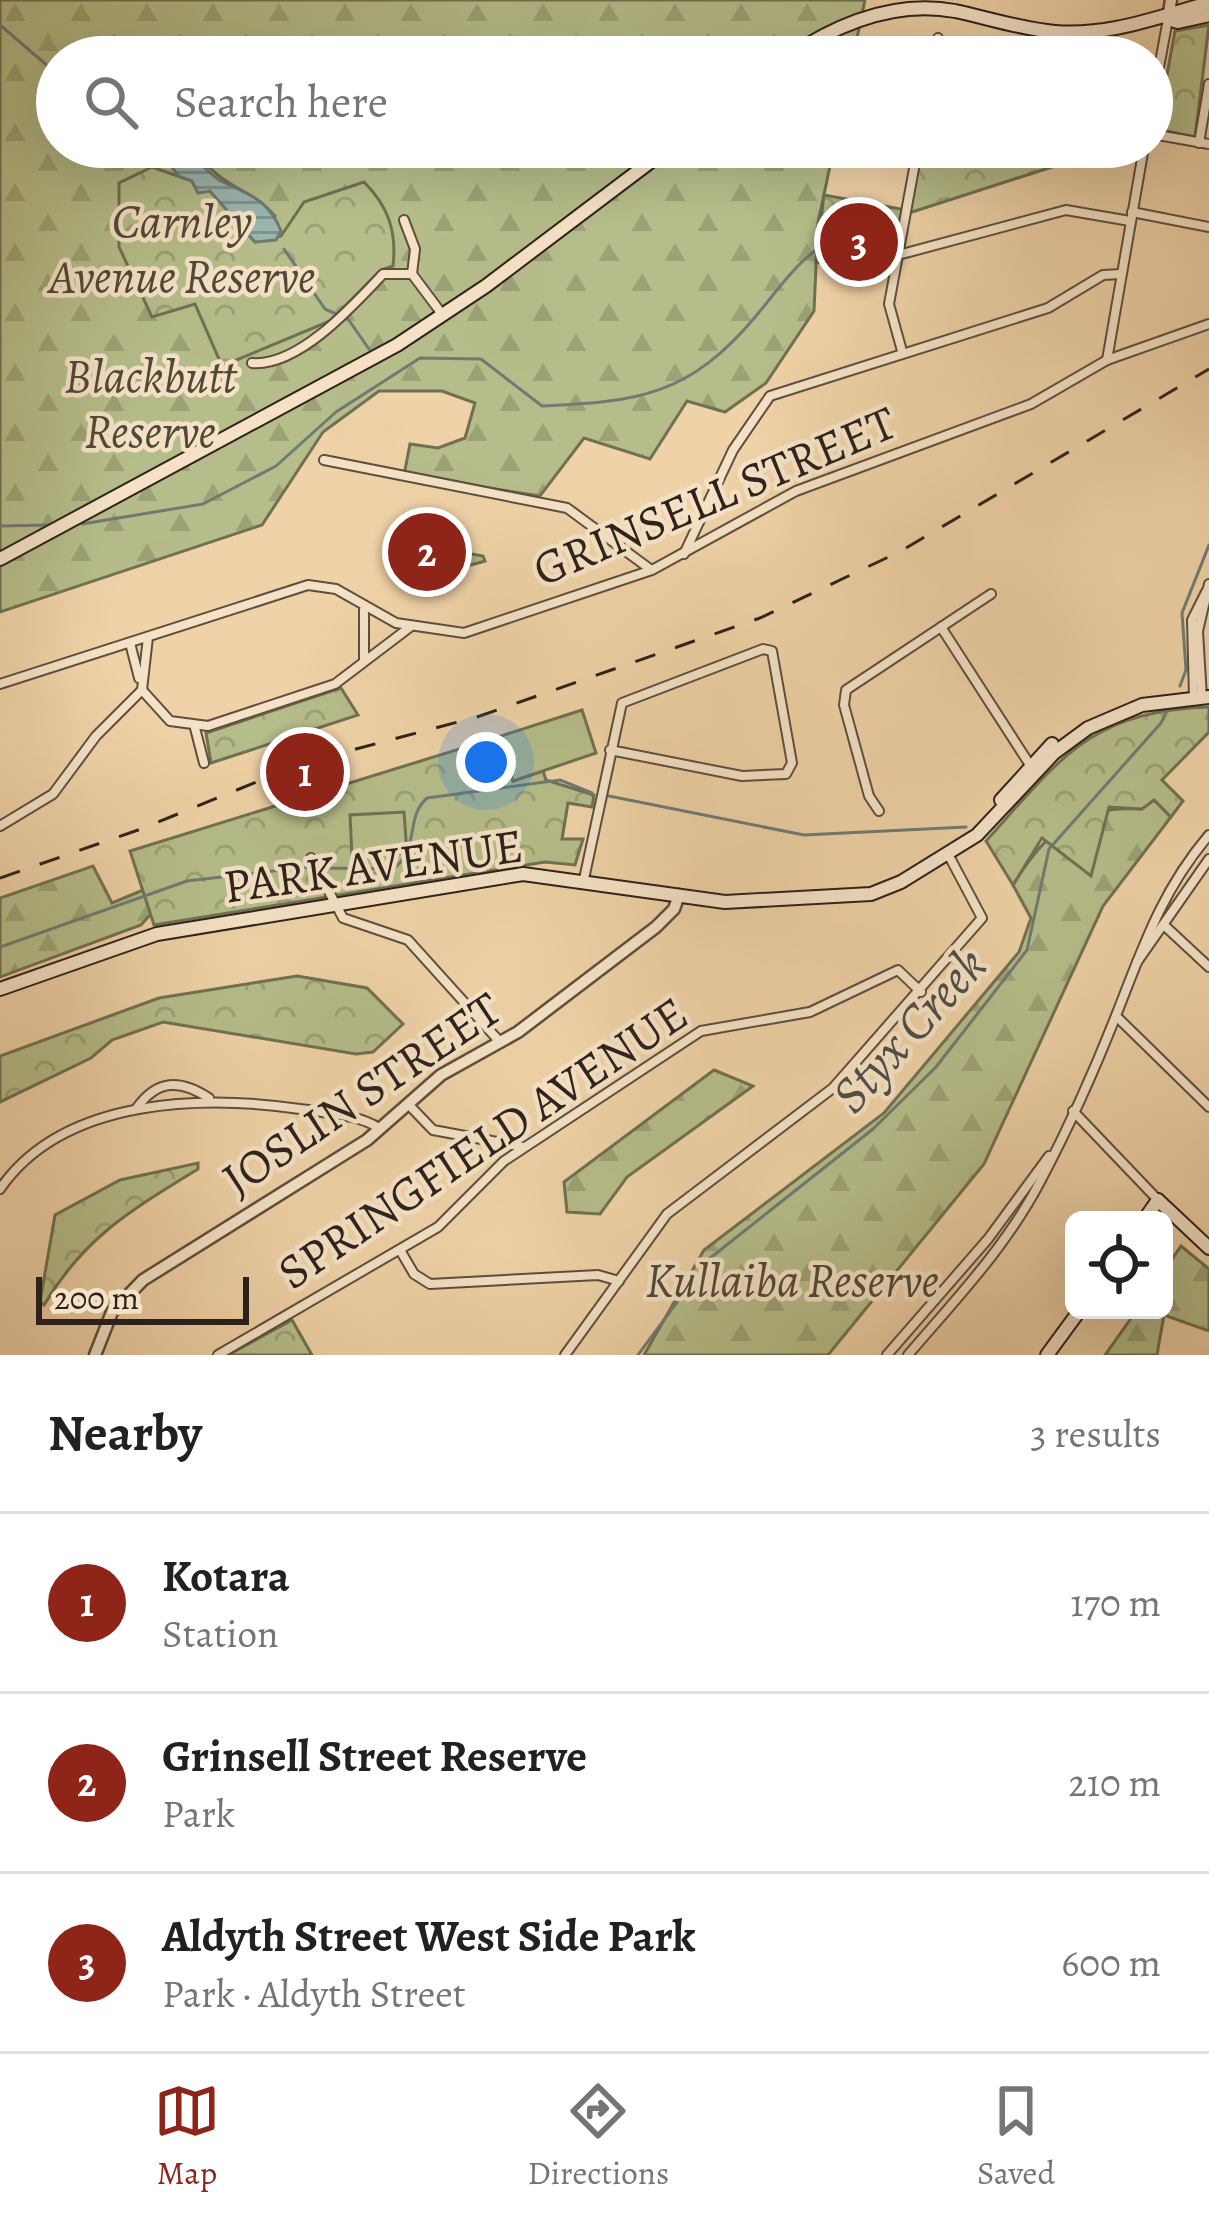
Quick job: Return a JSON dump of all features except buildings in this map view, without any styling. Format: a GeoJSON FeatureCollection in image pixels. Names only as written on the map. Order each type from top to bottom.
{"type":"FeatureCollection","features":[{"type":"Feature","properties":{"kind":"main road"},"geometry":{"type":"LineString","coordinates":[[1168,19],[1187,4],[1209,3]]}},
{"type":"Feature","properties":{"kind":"main road"},"geometry":{"type":"LineString","coordinates":[[827,36],[853,22],[908,10],[955,11],[1053,32],[1090,32],[1209,15]]}},
{"type":"Feature","properties":{"kind":"main road"},"geometry":{"type":"LineString","coordinates":[[0,559],[348,374],[443,316],[642,168]]}},
{"type":"Feature","properties":{"kind":"main road","name":"PARK AVENUE"},"geometry":{"type":"LineString","coordinates":[[965,841],[1030,765],[1068,731],[1104,710],[1196,695]]}},
{"type":"Feature","properties":{"kind":"main road","name":"PARK AVENUE"},"geometry":{"type":"LineString","coordinates":[[0,989],[141,938],[523,874],[736,902],[871,894],[901,882],[965,841],[1071,739],[1110,716],[1162,698]]}},
{"type":"Feature","properties":{"kind":"main road"},"geometry":{"type":"LineString","coordinates":[[1006,806],[1030,765],[1071,739]]}},
{"type":"Feature","properties":{"kind":"main road"},"geometry":{"type":"LineString","coordinates":[[1150,1211],[1158,1200],[1209,1248]]}},
{"type":"Feature","properties":{"kind":"main road"},"geometry":{"type":"LineString","coordinates":[[1048,1355],[1074,1319]]}},
{"type":"Feature","properties":{"kind":"street"},"geometry":{"type":"LineString","coordinates":[[1165,36],[1172,0]]}},
{"type":"Feature","properties":{"kind":"street"},"geometry":{"type":"LineString","coordinates":[[1173,138],[1204,143],[1209,84]]}},
{"type":"Feature","properties":{"kind":"street"},"geometry":{"type":"LineString","coordinates":[[902,351],[889,304],[914,168]]}},
{"type":"Feature","properties":{"kind":"street"},"geometry":{"type":"LineString","coordinates":[[1107,360],[1140,168]]}},
{"type":"Feature","properties":{"kind":"street"},"geometry":{"type":"LineString","coordinates":[[898,255],[1066,210],[1209,226]]}},
{"type":"Feature","properties":{"kind":"street"},"geometry":{"type":"LineString","coordinates":[[404,220],[415,248],[412,274],[443,316]]}},
{"type":"Feature","properties":{"kind":"street"},"geometry":{"type":"LineString","coordinates":[[252,363],[266,364],[343,316],[382,274],[412,274]]}},
{"type":"Feature","properties":{"kind":"street"},"geometry":{"type":"LineString","coordinates":[[684,554],[733,450],[770,396],[1048,308],[1103,275],[1121,274]]}},
{"type":"Feature","properties":{"kind":"street","name":"GRINSELL STREET"},"geometry":{"type":"LineString","coordinates":[[0,684],[308,585],[336,589],[364,608],[410,627],[461,634],[652,570],[796,491],[1031,404],[1107,360],[1209,324]]}},
{"type":"Feature","properties":{"kind":"street"},"geometry":{"type":"LineString","coordinates":[[324,460],[338,467],[567,508],[652,570]]}},
{"type":"Feature","properties":{"kind":"street"},"geometry":{"type":"LineString","coordinates":[[1196,695],[1198,631],[1208,588]]}},
{"type":"Feature","properties":{"kind":"street"},"geometry":{"type":"LineString","coordinates":[[879,812],[869,796],[844,693],[992,594]]}},
{"type":"Feature","properties":{"kind":"street"},"geometry":{"type":"LineString","coordinates":[[364,608],[364,663]]}},
{"type":"Feature","properties":{"kind":"street"},"geometry":{"type":"LineString","coordinates":[[130,643],[142,690],[161,716],[195,728],[335,684],[410,627]]}},
{"type":"Feature","properties":{"kind":"street"},"geometry":{"type":"LineString","coordinates":[[941,627],[1030,765]]}},
{"type":"Feature","properties":{"kind":"street"},"geometry":{"type":"LineString","coordinates":[[139,679],[148,637]]}},
{"type":"Feature","properties":{"kind":"street"},"geometry":{"type":"LineString","coordinates":[[584,880],[610,750],[622,703],[769,649],[793,774],[742,776],[610,750]]}},
{"type":"Feature","properties":{"kind":"street"},"geometry":{"type":"LineString","coordinates":[[0,826],[53,794],[96,736],[142,690]]}},
{"type":"Feature","properties":{"kind":"street"},"geometry":{"type":"LineString","coordinates":[[195,728],[205,763]]}},
{"type":"Feature","properties":{"kind":"street"},"geometry":{"type":"LineString","coordinates":[[908,1355],[1000,1250],[1073,1111],[1162,899],[1209,835]]}},
{"type":"Feature","properties":{"kind":"street"},"geometry":{"type":"LineString","coordinates":[[565,1355],[668,1214],[833,1088],[982,917],[947,853]]}},
{"type":"Feature","properties":{"kind":"street"},"geometry":{"type":"LineString","coordinates":[[311,858],[343,919],[408,940],[500,1042]]}},
{"type":"Feature","properties":{"kind":"street"},"geometry":{"type":"LineString","coordinates":[[1136,963],[1166,927],[1182,892],[1209,859]]}},
{"type":"Feature","properties":{"kind":"street","name":"JOSLIN STREET"},"geometry":{"type":"LineString","coordinates":[[95,1355],[112,1312],[142,1280],[381,1129],[452,1067],[500,1042],[656,927],[674,909],[679,896]]}},
{"type":"Feature","properties":{"kind":"street"},"geometry":{"type":"LineString","coordinates":[[1166,927],[1209,967]]}},
{"type":"Feature","properties":{"kind":"street","name":"SPRINGFIELD AVENUE"},"geometry":{"type":"LineString","coordinates":[[218,1355],[449,1218],[486,1174],[701,1030],[810,1012],[898,970],[921,992]]}},
{"type":"Feature","properties":{"kind":"street"},"geometry":{"type":"LineString","coordinates":[[1116,1016],[1209,1107]]}},
{"type":"Feature","properties":{"kind":"street"},"geometry":{"type":"LineString","coordinates":[[136,1109],[148,1092],[170,1083],[191,1087],[210,1099]]}},
{"type":"Feature","properties":{"kind":"street"},"geometry":{"type":"LineString","coordinates":[[0,1189],[20,1165],[47,1146],[136,1109],[210,1099],[360,1119],[381,1129]]}},
{"type":"Feature","properties":{"kind":"street"},"geometry":{"type":"LineString","coordinates":[[408,1104],[433,1130],[525,1147]]}},
{"type":"Feature","properties":{"kind":"street"},"geometry":{"type":"LineString","coordinates":[[1073,1111],[1158,1200]]}},
{"type":"Feature","properties":{"kind":"street"},"geometry":{"type":"LineString","coordinates":[[887,1355],[988,1239],[1054,1151]]}},
{"type":"Feature","properties":{"kind":"street"},"geometry":{"type":"LineString","coordinates":[[400,1250],[414,1274],[430,1284],[598,1275],[619,1281]]}},
{"type":"Feature","properties":{"kind":"green space","name":"Blackbutt Reserve"},"geometry":{"type":"Polygon","coordinates":[[[0,0],[865,0],[857,36],[36,36],[36,168],[207,168],[220,204],[251,234],[275,216],[210,168],[830,168],[818,223],[814,311],[766,383],[725,412],[687,401],[650,459],[584,438],[540,496],[404,475],[410,444],[438,448],[465,438],[475,403],[442,391],[379,391],[323,432],[262,525],[0,612],[0,0]]]}},
{"type":"Feature","properties":{"kind":"green space"},"geometry":{"type":"Polygon","coordinates":[[[1209,25],[1195,137],[1173,132],[1175,31],[1209,25]]]}},
{"type":"Feature","properties":{"kind":"green space","name":"Carnley Avenue Reserve"},"geometry":{"type":"Polygon","coordinates":[[[150,168],[192,181],[198,192],[210,191],[255,242],[281,236],[304,202],[364,182],[389,220],[393,266],[381,270],[330,321],[222,366],[195,304],[152,317],[119,247],[119,183],[150,168]]]}},
{"type":"Feature","properties":{"kind":"green space"},"geometry":{"type":"Polygon","coordinates":[[[914,168],[1049,168],[906,214],[894,276],[816,262],[824,195],[906,210],[914,168]]]}},
{"type":"Feature","properties":{"kind":"green space"},"geometry":{"type":"Polygon","coordinates":[[[388,539],[483,556],[485,561],[447,568],[422,565],[386,549],[388,539]]]}},
{"type":"Feature","properties":{"kind":"green space"},"geometry":{"type":"Polygon","coordinates":[[[341,688],[358,715],[211,763],[206,733],[341,688]]]}},
{"type":"Feature","properties":{"kind":"green space"},"geometry":{"type":"Polygon","coordinates":[[[1209,707],[1209,732],[1162,780],[1183,801],[1171,817],[1154,800],[1142,809],[1109,807],[1091,876],[1042,838],[1013,885],[986,841],[1058,764],[1081,745],[1134,718],[1209,707]]]}},
{"type":"Feature","properties":{"kind":"green space"},"geometry":{"type":"Polygon","coordinates":[[[582,710],[596,753],[513,781],[498,737],[582,710]]]}},
{"type":"Feature","properties":{"kind":"green space"},"geometry":{"type":"Polygon","coordinates":[[[498,737],[513,781],[543,771],[546,780],[594,795],[592,807],[568,803],[562,839],[583,839],[575,865],[545,862],[154,925],[130,851],[498,737]]]}},
{"type":"Feature","properties":{"kind":"green space","name":"Kullaiba Reserve"},"geometry":{"type":"Polygon","coordinates":[[[1154,800],[1171,817],[1103,906],[984,1164],[828,1355],[644,1355],[704,1250],[884,1113],[1019,952],[1031,918],[1013,885],[1037,850],[1080,817],[1141,809],[1154,800]]]}},
{"type":"Feature","properties":{"kind":"green space"},"geometry":{"type":"Polygon","coordinates":[[[404,812],[407,853],[352,856],[350,815],[404,812]]]}},
{"type":"Feature","properties":{"kind":"green space"},"geometry":{"type":"Polygon","coordinates":[[[93,866],[112,903],[148,888],[165,898],[141,925],[0,977],[0,898],[93,866]]]}},
{"type":"Feature","properties":{"kind":"green space"},"geometry":{"type":"Polygon","coordinates":[[[297,976],[367,988],[403,1024],[373,1052],[356,1054],[163,1022],[112,1040],[91,1058],[0,1102],[0,1056],[159,998],[297,976]]]}},
{"type":"Feature","properties":{"kind":"green space"},"geometry":{"type":"Polygon","coordinates":[[[714,1070],[753,1086],[627,1177],[600,1214],[567,1212],[564,1182],[714,1070]]]}},
{"type":"Feature","properties":{"kind":"green space"},"geometry":{"type":"Polygon","coordinates":[[[198,1163],[198,1169],[93,1242],[44,1305],[40,1302],[55,1215],[120,1180],[198,1163]]]}},
{"type":"Feature","properties":{"kind":"green space"},"geometry":{"type":"Polygon","coordinates":[[[1181,1246],[1209,1269],[1209,1331],[1173,1318],[1173,1258],[1181,1246]]]}},
{"type":"Feature","properties":{"kind":"green space"},"geometry":{"type":"Polygon","coordinates":[[[1131,1319],[1163,1319],[1157,1355],[1105,1355],[1131,1319]]]}},
{"type":"Feature","properties":{"kind":"green space"},"geometry":{"type":"Polygon","coordinates":[[[292,1320],[312,1355],[228,1355],[292,1320]]]}},
{"type":"Feature","properties":{"kind":"water"},"geometry":{"type":"Polygon","coordinates":[[[173,168],[205,168],[250,195],[276,221],[281,231],[276,240],[255,242],[210,191],[198,193],[192,181],[178,176],[173,168]]]}},
{"type":"Feature","properties":{"kind":"waterway"},"geometry":{"type":"LineString","coordinates":[[0,25],[36,56]]}},
{"type":"Feature","properties":{"kind":"waterway"},"geometry":{"type":"LineString","coordinates":[[82,524],[203,504],[276,466],[336,412],[420,358],[481,359],[542,406],[607,401],[661,389],[708,363],[801,263],[835,238]]}},
{"type":"Feature","properties":{"kind":"waterway"},"geometry":{"type":"LineString","coordinates":[[284,249],[325,309],[348,319],[369,349]]}},
{"type":"Feature","properties":{"kind":"waterway"},"geometry":{"type":"LineString","coordinates":[[0,526],[49,525]]}},
{"type":"Feature","properties":{"kind":"waterway","name":"Styx Creek"},"geometry":{"type":"LineString","coordinates":[[1180,686],[1186,670],[1182,613],[1209,545]]}},
{"type":"Feature","properties":{"kind":"waterway","name":"Styx Creek"},"geometry":{"type":"LineString","coordinates":[[638,1355],[709,1259],[873,1129],[936,1067],[1027,950],[1049,849],[1161,723],[1169,707]]}},
{"type":"Feature","properties":{"kind":"waterway"},"geometry":{"type":"LineString","coordinates":[[322,868],[393,869],[407,852],[416,814],[427,798],[560,780],[592,793]]}},
{"type":"Feature","properties":{"kind":"waterway"},"geometry":{"type":"LineString","coordinates":[[609,796],[804,835],[966,827]]}},
{"type":"Feature","properties":{"kind":"waterway"},"geometry":{"type":"LineString","coordinates":[[0,947],[187,881],[308,867]]}},
{"type":"Feature","properties":{"kind":"railway"},"geometry":{"type":"LineString","coordinates":[[0,878],[141,829],[303,763],[477,717],[760,618],[901,551],[1209,369]]}},
{"type":"Feature","properties":{"kind":"place","name":"Aldyth Street West Side Park"},"geometry":{"type":"Point","coordinates":[859,242]}},
{"type":"Feature","properties":{"kind":"place","name":"Grinsell Street Reserve"},"geometry":{"type":"Point","coordinates":[427,552]}},
{"type":"Feature","properties":{"kind":"place","name":"Kotara"},"geometry":{"type":"Point","coordinates":[305,772]}}]}
